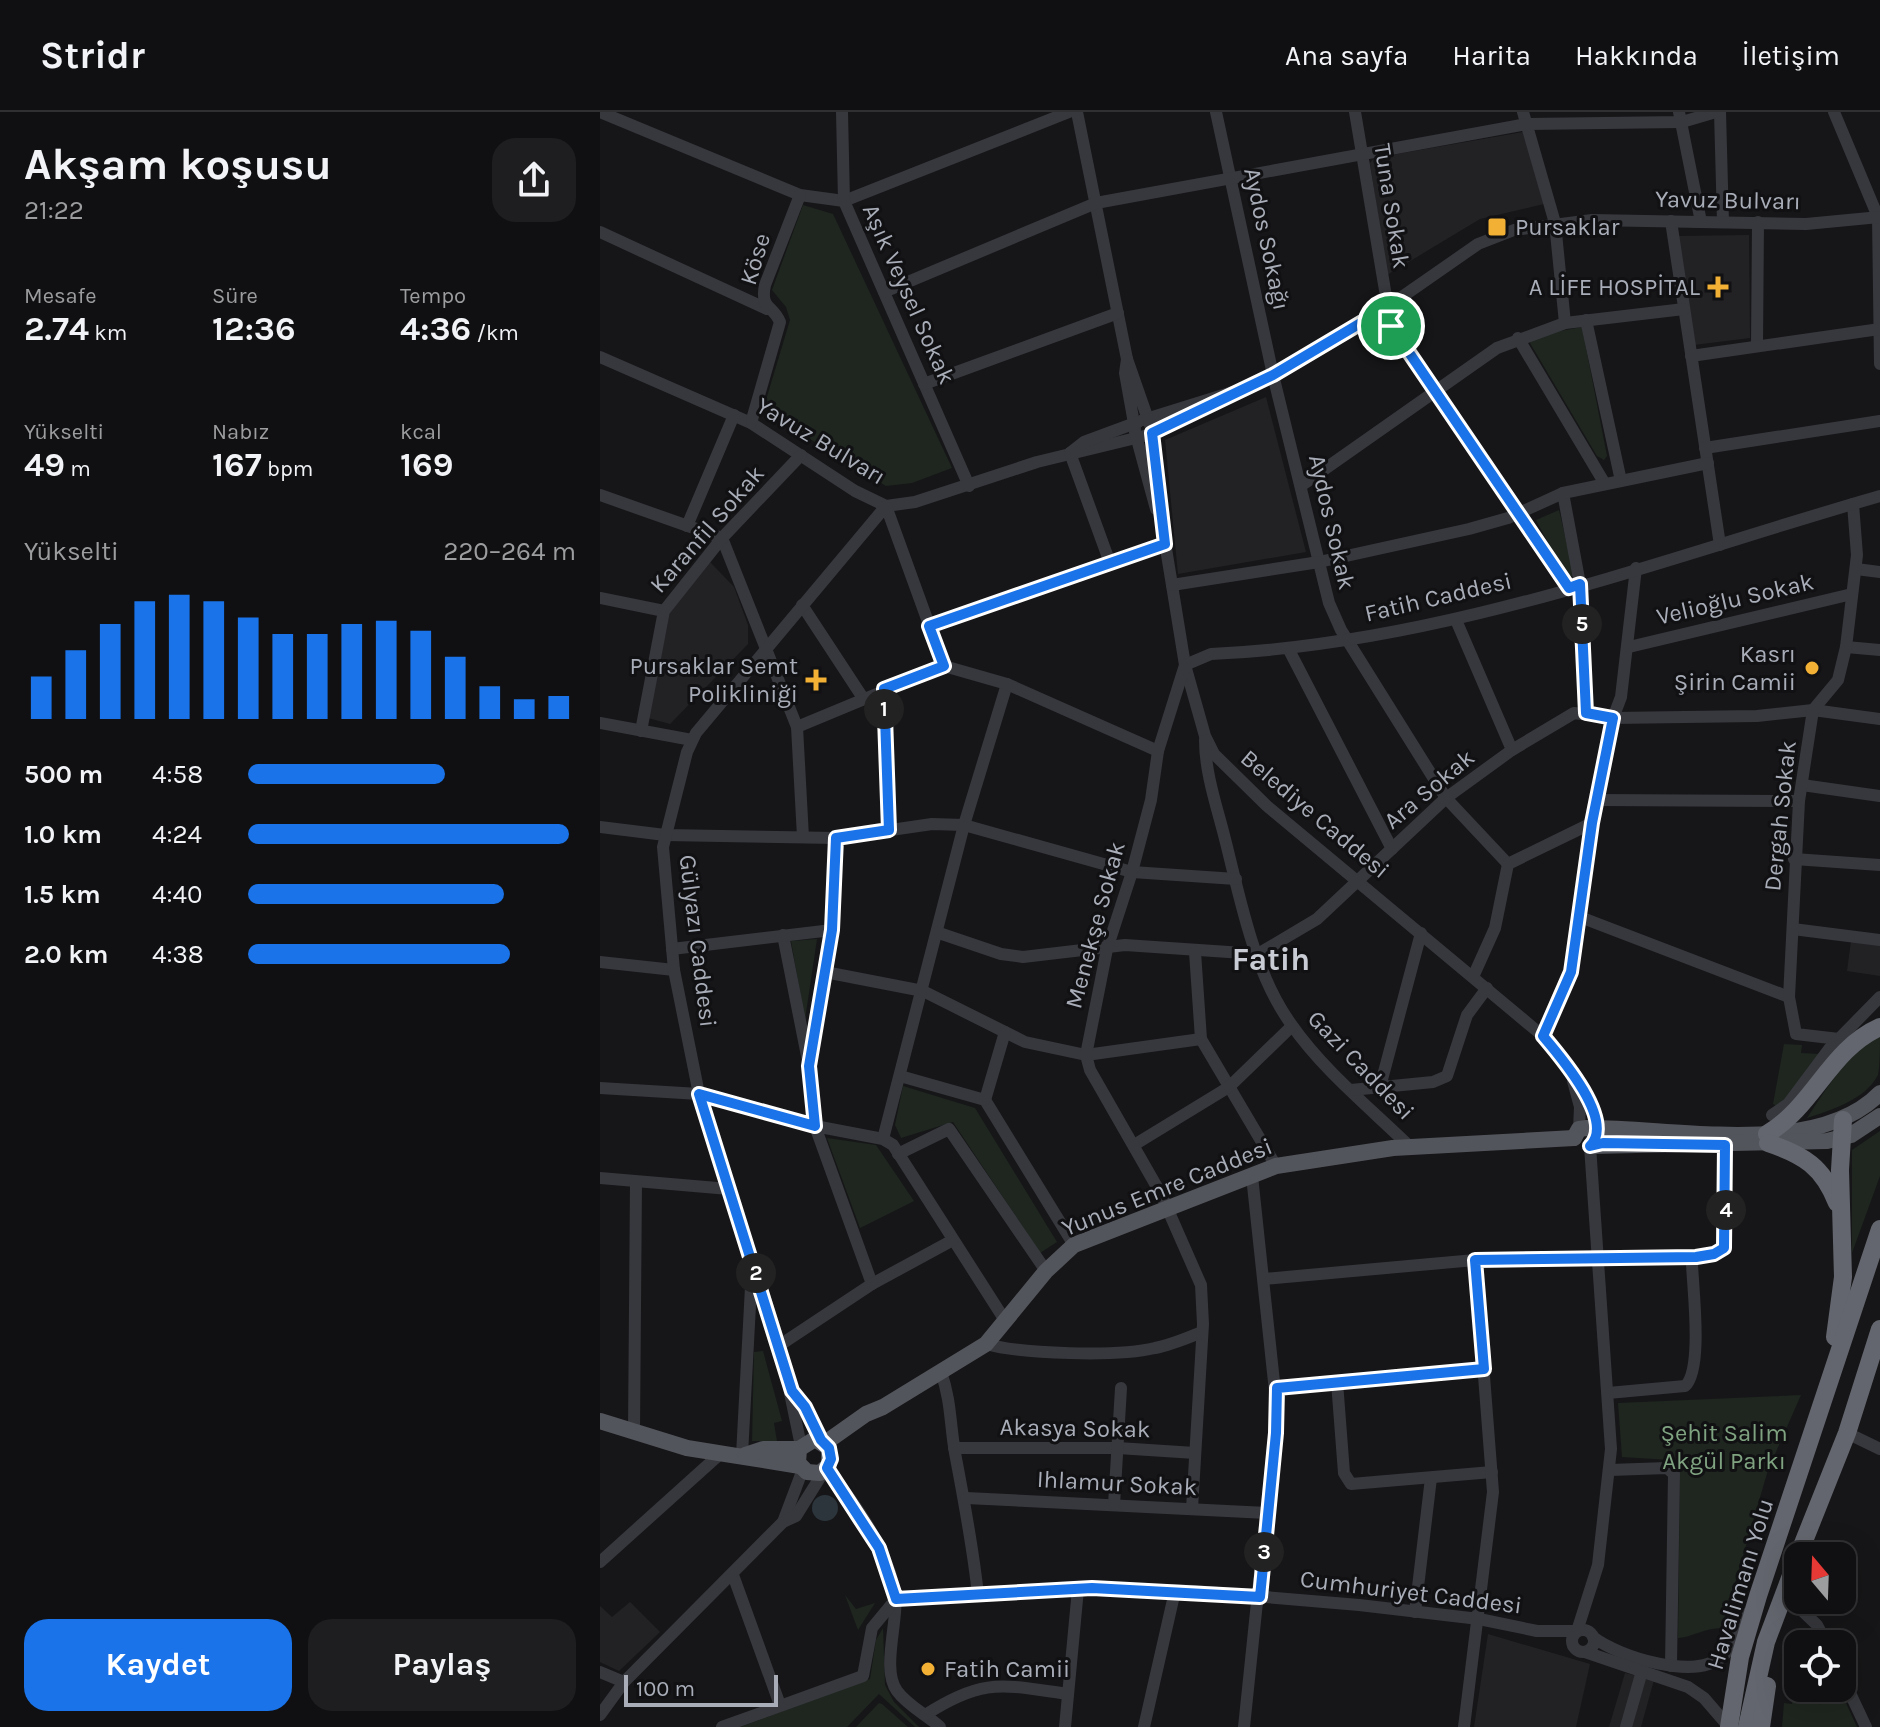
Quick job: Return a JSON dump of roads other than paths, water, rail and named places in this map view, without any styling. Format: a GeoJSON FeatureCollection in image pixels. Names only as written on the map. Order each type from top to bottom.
{"type":"FeatureCollection","features":[{"type":"Feature","properties":{"kind":"highway"},"geometry":{"type":"LineString","coordinates":[[1841,1213],[1817,1167],[1802,1155],[1767,1138],[1800,1110],[1847,1047],[1880,1027]]}},
{"type":"Feature","properties":{"kind":"highway"},"geometry":{"type":"LineString","coordinates":[[1835,1364],[1843,1277],[1842,1130]]}},
{"type":"Feature","properties":{"kind":"highway","name":"Havalimanı Yolu"},"geometry":{"type":"LineString","coordinates":[[1729,1727],[1740,1657],[1758,1596],[1880,1229]]}},
{"type":"Feature","properties":{"kind":"highway"},"geometry":{"type":"LineString","coordinates":[[1804,1542],[1847,1433],[1878,1341]]}},
{"type":"Feature","properties":{"kind":"highway"},"geometry":{"type":"LineString","coordinates":[[1809,1542],[1822,1493]]}},
{"type":"Feature","properties":{"kind":"highway"},"geometry":{"type":"LineString","coordinates":[[1747,1727],[1766,1642],[1784,1594]]}},
{"type":"Feature","properties":{"kind":"highway"},"geometry":{"type":"LineString","coordinates":[[1761,1727],[1776,1647],[1787,1614]]}},
{"type":"Feature","properties":{"kind":"main road"},"geometry":{"type":"LineString","coordinates":[[1842,1130],[1880,1093]]}},
{"type":"Feature","properties":{"kind":"main road"},"geometry":{"type":"LineString","coordinates":[[1576,1134],[1578,1147],[1603,1143],[1725,1145],[1802,1132],[1842,1130],[1880,1116]]}},
{"type":"Feature","properties":{"kind":"main road","name":"Yunus Emre Caddesi"},"geometry":{"type":"LineString","coordinates":[[826,1455],[883,1407],[986,1344],[1046,1271],[1074,1245],[1276,1166],[1409,1146],[1576,1134],[1597,1128],[1767,1138]]}},
{"type":"Feature","properties":{"kind":"main road"},"geometry":{"type":"LineString","coordinates":[[1590,1146],[1596,1141],[1597,1128]]}},
{"type":"Feature","properties":{"kind":"main road"},"geometry":{"type":"LineString","coordinates":[[600,1421],[720,1454],[742,1455],[802,1468],[811,1474],[826,1455],[810,1440],[800,1447],[763,1449],[742,1455]]}},
{"type":"Feature","properties":{"kind":"main road"},"geometry":{"type":"LineString","coordinates":[[800,1447],[802,1468]]}},
{"type":"Feature","properties":{"kind":"street"},"geometry":{"type":"LineString","coordinates":[[600,112],[800,195],[844,201],[1069,112]]}},
{"type":"Feature","properties":{"kind":"street","name":"Aşık Veysel Sokak"},"geometry":{"type":"LineString","coordinates":[[842,112],[844,201],[969,486]]}},
{"type":"Feature","properties":{"kind":"street"},"geometry":{"type":"LineString","coordinates":[[924,384],[1118,313],[1077,112]]}},
{"type":"Feature","properties":{"kind":"street","name":"Aydos Sokağı"},"geometry":{"type":"LineString","coordinates":[[1216,112],[1273,375]]}},
{"type":"Feature","properties":{"kind":"street","name":"Tuna Sokak"},"geometry":{"type":"LineString","coordinates":[[1355,112],[1391,326],[1437,388],[1520,513],[1575,586]]}},
{"type":"Feature","properties":{"kind":"street"},"geometry":{"type":"LineString","coordinates":[[884,292],[1096,203],[1362,154],[1525,118],[1680,117],[1718,112],[1723,222]]}},
{"type":"Feature","properties":{"kind":"street"},"geometry":{"type":"LineString","coordinates":[[1834,112],[1879,217],[1880,364]]}},
{"type":"Feature","properties":{"kind":"street"},"geometry":{"type":"LineString","coordinates":[[1680,117],[1701,222]]}},
{"type":"Feature","properties":{"kind":"street"},"geometry":{"type":"LineString","coordinates":[[1525,118],[1555,223],[1565,323]]}},
{"type":"Feature","properties":{"kind":"street","name":"Köse"},"geometry":{"type":"LineString","coordinates":[[751,423],[780,322],[767,309],[763,295],[765,285],[800,195]]}},
{"type":"Feature","properties":{"kind":"street","name":"Yavuz Bulvarı"},"geometry":{"type":"LineString","coordinates":[[600,357],[751,423],[886,506],[915,502],[1070,453],[1085,453],[1273,375],[1386,308],[1478,244],[1514,230],[1555,223],[1821,223],[1879,217]]}},
{"type":"Feature","properties":{"kind":"street"},"geometry":{"type":"LineString","coordinates":[[1671,221],[1720,545]]}},
{"type":"Feature","properties":{"kind":"street"},"geometry":{"type":"LineString","coordinates":[[1757,346],[1758,222]]}},
{"type":"Feature","properties":{"kind":"street"},"geometry":{"type":"LineString","coordinates":[[600,232],[767,309]]}},
{"type":"Feature","properties":{"kind":"street"},"geometry":{"type":"LineString","coordinates":[[1302,485],[1437,388],[1497,348],[1518,338],[1565,323],[1684,309]]}},
{"type":"Feature","properties":{"kind":"street","name":"Belediye Caddesi"},"geometry":{"type":"LineString","coordinates":[[1118,313],[1162,524],[1185,665],[1205,736],[1214,754],[1234,778],[1543,1036],[1587,1094],[1597,1128]]}},
{"type":"Feature","properties":{"kind":"street"},"geometry":{"type":"LineString","coordinates":[[1586,320],[1621,481]]}},
{"type":"Feature","properties":{"kind":"street"},"geometry":{"type":"LineString","coordinates":[[1691,356],[1880,329]]}},
{"type":"Feature","properties":{"kind":"street"},"geometry":{"type":"LineString","coordinates":[[1518,338],[1605,484]]}},
{"type":"Feature","properties":{"kind":"street","name":"Aydos Sokak"},"geometry":{"type":"LineString","coordinates":[[1273,375],[1335,620],[1350,639],[1446,798],[1508,864]]}},
{"type":"Feature","properties":{"kind":"street"},"geometry":{"type":"LineString","coordinates":[[687,526],[734,415]]}},
{"type":"Feature","properties":{"kind":"street"},"geometry":{"type":"LineString","coordinates":[[1705,448],[1880,421]]}},
{"type":"Feature","properties":{"kind":"street"},"geometry":{"type":"LineString","coordinates":[[1070,453],[1110,563]]}},
{"type":"Feature","properties":{"kind":"street","name":"Karanfil Sokak"},"geometry":{"type":"LineString","coordinates":[[641,731],[664,611],[722,538],[801,455]]}},
{"type":"Feature","properties":{"kind":"street"},"geometry":{"type":"LineString","coordinates":[[1172,585],[1319,562],[1493,523],[1563,493],[1708,463]]}},
{"type":"Feature","properties":{"kind":"street"},"geometry":{"type":"LineString","coordinates":[[1563,493],[1586,713],[1613,718],[1757,716],[1813,710],[1880,719]]}},
{"type":"Feature","properties":{"kind":"street"},"geometry":{"type":"LineString","coordinates":[[600,495],[722,538],[797,727],[803,837]]}},
{"type":"Feature","properties":{"kind":"street","name":"Fatih Caddesi"},"geometry":{"type":"LineString","coordinates":[[1185,665],[1211,654],[1288,648],[1456,620],[1880,496]]}},
{"type":"Feature","properties":{"kind":"street","name":"Dergah Sokak"},"geometry":{"type":"LineString","coordinates":[[1839,1039],[1796,1034],[1789,997],[1799,801],[1813,710],[1838,680],[1846,647],[1856,569],[1853,504]]}},
{"type":"Feature","properties":{"kind":"street"},"geometry":{"type":"LineString","coordinates":[[886,506],[944,666]]}},
{"type":"Feature","properties":{"kind":"street","name":"Gülyazı Caddesi"},"geometry":{"type":"LineString","coordinates":[[792,1391],[699,1094],[674,970],[662,857],[665,835],[692,740],[886,506]]}},
{"type":"Feature","properties":{"kind":"street"},"geometry":{"type":"LineString","coordinates":[[929,626],[1165,544]]}},
{"type":"Feature","properties":{"kind":"street"},"geometry":{"type":"LineString","coordinates":[[1543,1036],[1571,972],[1592,823],[1613,718],[1621,697],[1636,568]]}},
{"type":"Feature","properties":{"kind":"street"},"geometry":{"type":"LineString","coordinates":[[1856,569],[1880,572]]}},
{"type":"Feature","properties":{"kind":"street","name":"Velioğlu Sokak"},"geometry":{"type":"LineString","coordinates":[[1629,647],[1852,594]]}},
{"type":"Feature","properties":{"kind":"street"},"geometry":{"type":"LineString","coordinates":[[600,598],[664,611]]}},
{"type":"Feature","properties":{"kind":"street"},"geometry":{"type":"LineString","coordinates":[[802,605],[863,698]]}},
{"type":"Feature","properties":{"kind":"street"},"geometry":{"type":"LineString","coordinates":[[1456,620],[1512,750]]}},
{"type":"Feature","properties":{"kind":"street"},"geometry":{"type":"LineString","coordinates":[[1846,647],[1880,650]]}},
{"type":"Feature","properties":{"kind":"street"},"geometry":{"type":"LineString","coordinates":[[1288,648],[1392,849]]}},
{"type":"Feature","properties":{"kind":"street","name":"Menekşe Sokak"},"geometry":{"type":"LineString","coordinates":[[1086,1055],[1107,949],[1132,872],[1151,800],[1158,751],[1185,665]]}},
{"type":"Feature","properties":{"kind":"street"},"geometry":{"type":"LineString","coordinates":[[797,727],[944,666],[1007,684],[1158,751]]}},
{"type":"Feature","properties":{"kind":"street"},"geometry":{"type":"LineString","coordinates":[[883,1139],[939,933],[964,825],[1007,684]]}},
{"type":"Feature","properties":{"kind":"street"},"geometry":{"type":"LineString","coordinates":[[884,689],[889,830]]}},
{"type":"Feature","properties":{"kind":"street","name":"Ara Sokak"},"geometry":{"type":"LineString","coordinates":[[1258,954],[1304,929],[1359,882],[1446,798],[1564,717],[1586,713]]}},
{"type":"Feature","properties":{"kind":"street"},"geometry":{"type":"LineString","coordinates":[[600,723],[692,740]]}},
{"type":"Feature","properties":{"kind":"street","name":"Gazi Caddesi"},"geometry":{"type":"LineString","coordinates":[[1205,736],[1207,766],[1258,954],[1292,1026],[1351,1090],[1409,1146]]}},
{"type":"Feature","properties":{"kind":"street"},"geometry":{"type":"LineString","coordinates":[[1802,785],[1880,796]]}},
{"type":"Feature","properties":{"kind":"street"},"geometry":{"type":"LineString","coordinates":[[1597,800],[1799,801]]}},
{"type":"Feature","properties":{"kind":"street"},"geometry":{"type":"LineString","coordinates":[[1473,977],[1495,928],[1508,864],[1592,823]]}},
{"type":"Feature","properties":{"kind":"street"},"geometry":{"type":"LineString","coordinates":[[600,827],[665,835],[836,838],[932,824],[964,825],[1132,872],[1236,879]]}},
{"type":"Feature","properties":{"kind":"street"},"geometry":{"type":"LineString","coordinates":[[809,1066],[832,930],[836,838]]}},
{"type":"Feature","properties":{"kind":"street"},"geometry":{"type":"LineString","coordinates":[[1794,859],[1880,865]]}},
{"type":"Feature","properties":{"kind":"street"},"geometry":{"type":"LineString","coordinates":[[1580,917],[1789,997]]}},
{"type":"Feature","properties":{"kind":"street"},"geometry":{"type":"LineString","coordinates":[[1793,929],[1880,940]]}},
{"type":"Feature","properties":{"kind":"street"},"geometry":{"type":"LineString","coordinates":[[672,949],[832,930]]}},
{"type":"Feature","properties":{"kind":"street"},"geometry":{"type":"LineString","coordinates":[[939,933],[1023,957],[1140,946],[1258,954]]}},
{"type":"Feature","properties":{"kind":"street"},"geometry":{"type":"LineString","coordinates":[[1380,1087],[1421,933]]}},
{"type":"Feature","properties":{"kind":"street"},"geometry":{"type":"LineString","coordinates":[[783,935],[809,1066],[815,1126],[872,1284]]}},
{"type":"Feature","properties":{"kind":"street"},"geometry":{"type":"LineString","coordinates":[[1195,952],[1201,1039],[1276,1166]]}},
{"type":"Feature","properties":{"kind":"street"},"geometry":{"type":"LineString","coordinates":[[600,962],[674,970]]}},
{"type":"Feature","properties":{"kind":"street"},"geometry":{"type":"LineString","coordinates":[[825,972],[923,991],[1025,1042],[1086,1055],[1201,1039]]}},
{"type":"Feature","properties":{"kind":"street"},"geometry":{"type":"LineString","coordinates":[[1351,1090],[1433,1082],[1447,1076],[1467,1015],[1487,988]]}},
{"type":"Feature","properties":{"kind":"street"},"geometry":{"type":"LineString","coordinates":[[1772,1115],[1788,1104],[1839,1039],[1880,997]]}},
{"type":"Feature","properties":{"kind":"street"},"geometry":{"type":"LineString","coordinates":[[1134,1145],[1229,1087],[1292,1026]]}},
{"type":"Feature","properties":{"kind":"street"},"geometry":{"type":"LineString","coordinates":[[985,1100],[1005,1032]]}},
{"type":"Feature","properties":{"kind":"street"},"geometry":{"type":"LineString","coordinates":[[1086,1055],[1090,1070],[1168,1208],[1200,1281],[1202,1332],[1192,1509]]}},
{"type":"Feature","properties":{"kind":"street","name":"Belediye Caddesi"},"geometry":{"type":"LineString","coordinates":[[1565,1064],[1578,1097],[1576,1134]]}},
{"type":"Feature","properties":{"kind":"street"},"geometry":{"type":"LineString","coordinates":[[900,1076],[985,1100],[1074,1245]]}},
{"type":"Feature","properties":{"kind":"street"},"geometry":{"type":"LineString","coordinates":[[600,1088],[699,1094],[815,1126],[883,1139],[898,1154],[1006,1322]]}},
{"type":"Feature","properties":{"kind":"street"},"geometry":{"type":"LineString","coordinates":[[898,1154],[949,1129],[1046,1271]]}},
{"type":"Feature","properties":{"kind":"street"},"geometry":{"type":"LineString","coordinates":[[1264,1279],[1475,1260],[1696,1257],[1720,1252],[1726,1243],[1725,1145]]}},
{"type":"Feature","properties":{"kind":"street"},"geometry":{"type":"LineString","coordinates":[[1579,1650],[1571,1639],[1590,1597],[1602,1541],[1610,1470],[1608,1393],[1590,1146]]}},
{"type":"Feature","properties":{"kind":"street"},"geometry":{"type":"LineString","coordinates":[[1248,1727],[1276,1433],[1277,1388],[1252,1176]]}},
{"type":"Feature","properties":{"kind":"street"},"geometry":{"type":"LineString","coordinates":[[600,1178],[729,1189]]}},
{"type":"Feature","properties":{"kind":"street"},"geometry":{"type":"LineString","coordinates":[[634,1431],[636,1182]]}},
{"type":"Feature","properties":{"kind":"street"},"geometry":{"type":"LineString","coordinates":[[780,1345],[872,1284],[953,1240]]}},
{"type":"Feature","properties":{"kind":"street"},"geometry":{"type":"LineString","coordinates":[[1608,1393],[1689,1383],[1695,1361],[1692,1264],[1696,1257]]}},
{"type":"Feature","properties":{"kind":"street"},"geometry":{"type":"LineString","coordinates":[[1464,1727],[1493,1502],[1475,1260]]}},
{"type":"Feature","properties":{"kind":"street"},"geometry":{"type":"LineString","coordinates":[[742,1455],[752,1261]]}},
{"type":"Feature","properties":{"kind":"street"},"geometry":{"type":"LineString","coordinates":[[986,1344],[1021,1352],[1131,1350],[1157,1348],[1202,1332]]}},
{"type":"Feature","properties":{"kind":"street"},"geometry":{"type":"LineString","coordinates":[[1277,1388],[1484,1369]]}},
{"type":"Feature","properties":{"kind":"street"},"geometry":{"type":"LineString","coordinates":[[941,1372],[951,1404],[954,1448],[966,1498],[978,1595]]}},
{"type":"Feature","properties":{"kind":"street"},"geometry":{"type":"LineString","coordinates":[[1337,1382],[1343,1468],[1348,1481],[1361,1484],[1492,1472]]}},
{"type":"Feature","properties":{"kind":"street"},"geometry":{"type":"LineString","coordinates":[[1114,1505],[1121,1388]]}},
{"type":"Feature","properties":{"kind":"street"},"geometry":{"type":"LineString","coordinates":[[792,1391],[800,1447]]}},
{"type":"Feature","properties":{"kind":"street"},"geometry":{"type":"LineString","coordinates":[[792,1391],[805,1407],[826,1455],[879,1548],[896,1599],[892,1681],[903,1698],[940,1727]]}},
{"type":"Feature","properties":{"kind":"street"},"geometry":{"type":"LineString","coordinates":[[1847,1433],[1880,1449]]}},
{"type":"Feature","properties":{"kind":"street","name":"Akasya Sokak"},"geometry":{"type":"LineString","coordinates":[[954,1448],[1118,1448],[1195,1453]]}},
{"type":"Feature","properties":{"kind":"street"},"geometry":{"type":"LineString","coordinates":[[600,1562],[720,1454]]}},
{"type":"Feature","properties":{"kind":"street"},"geometry":{"type":"LineString","coordinates":[[600,1715],[624,1682],[783,1522],[796,1516],[826,1455]]}},
{"type":"Feature","properties":{"kind":"street"},"geometry":{"type":"LineString","coordinates":[[783,1522],[802,1468]]}},
{"type":"Feature","properties":{"kind":"street"},"geometry":{"type":"LineString","coordinates":[[1610,1470],[1667,1468],[1674,1474],[1671,1666]]}},
{"type":"Feature","properties":{"kind":"street"},"geometry":{"type":"LineString","coordinates":[[1415,1612],[1431,1478]]}},
{"type":"Feature","properties":{"kind":"street","name":"Ihlamur Sokak"},"geometry":{"type":"LineString","coordinates":[[966,1498],[1267,1513]]}},
{"type":"Feature","properties":{"kind":"street"},"geometry":{"type":"LineString","coordinates":[[733,1575],[780,1705]]}},
{"type":"Feature","properties":{"kind":"street"},"geometry":{"type":"LineString","coordinates":[[1065,1727],[1078,1589]]}},
{"type":"Feature","properties":{"kind":"street","name":"Cumhuriyet Caddesi"},"geometry":{"type":"LineString","coordinates":[[896,1599],[1078,1589],[1175,1591],[1479,1619],[1537,1631]]}},
{"type":"Feature","properties":{"kind":"street"},"geometry":{"type":"LineString","coordinates":[[1144,1727],[1175,1591]]}},
{"type":"Feature","properties":{"kind":"street"},"geometry":{"type":"LineString","coordinates":[[1537,1631],[1577,1631],[1592,1635],[1611,1647],[1671,1666],[1695,1669],[1721,1657],[1758,1596]]}},
{"type":"Feature","properties":{"kind":"street"},"geometry":{"type":"LineString","coordinates":[[1579,1650],[1594,1644],[1590,1597]]}},
{"type":"Feature","properties":{"kind":"street"},"geometry":{"type":"LineString","coordinates":[[722,1727],[863,1676],[872,1628],[896,1599]]}},
{"type":"Feature","properties":{"kind":"street"},"geometry":{"type":"LineString","coordinates":[[1806,1614],[1820,1630]]}},
{"type":"Feature","properties":{"kind":"street"},"geometry":{"type":"LineString","coordinates":[[1537,1631],[1579,1650],[1696,1692],[1729,1727]]}},
{"type":"Feature","properties":{"kind":"street"},"geometry":{"type":"LineString","coordinates":[[1626,1727],[1642,1671]]}},
{"type":"Feature","properties":{"kind":"street"},"geometry":{"type":"LineString","coordinates":[[600,1672],[624,1682]]}},
{"type":"Feature","properties":{"kind":"street"},"geometry":{"type":"LineString","coordinates":[[925,1715],[954,1697],[982,1686],[999,1685],[1068,1694]]}},
{"type":"Feature","properties":{"kind":"street"},"geometry":{"type":"LineString","coordinates":[[1854,1702],[1866,1727]]}},
{"type":"Feature","properties":{"kind":"place","name":"Pursaklar"},"geometry":{"type":"Point","coordinates":[1497,227]}},
{"type":"Feature","properties":{"kind":"place","name":"A LİFE HOSPİTAL"},"geometry":{"type":"Point","coordinates":[1718,287]}},
{"type":"Feature","properties":{"kind":"place","name":"Kasrı Şirin Camii"},"geometry":{"type":"Point","coordinates":[1812,668]}},
{"type":"Feature","properties":{"kind":"place","name":"Pursaklar Semt Polikliniği"},"geometry":{"type":"Point","coordinates":[816,680]}},
{"type":"Feature","properties":{"kind":"place","name":"Fatih Camii"},"geometry":{"type":"Point","coordinates":[928,1669]}},
{"type":"Feature","properties":{"kind":"district","name":"Fatih"},"geometry":{"type":"Point","coordinates":[1271,959]}},
{"type":"Feature","properties":{"kind":"park label","name":"Şehit Salim Akgül Parkı"},"geometry":{"type":"Point","coordinates":[1724,1447]}}]}
